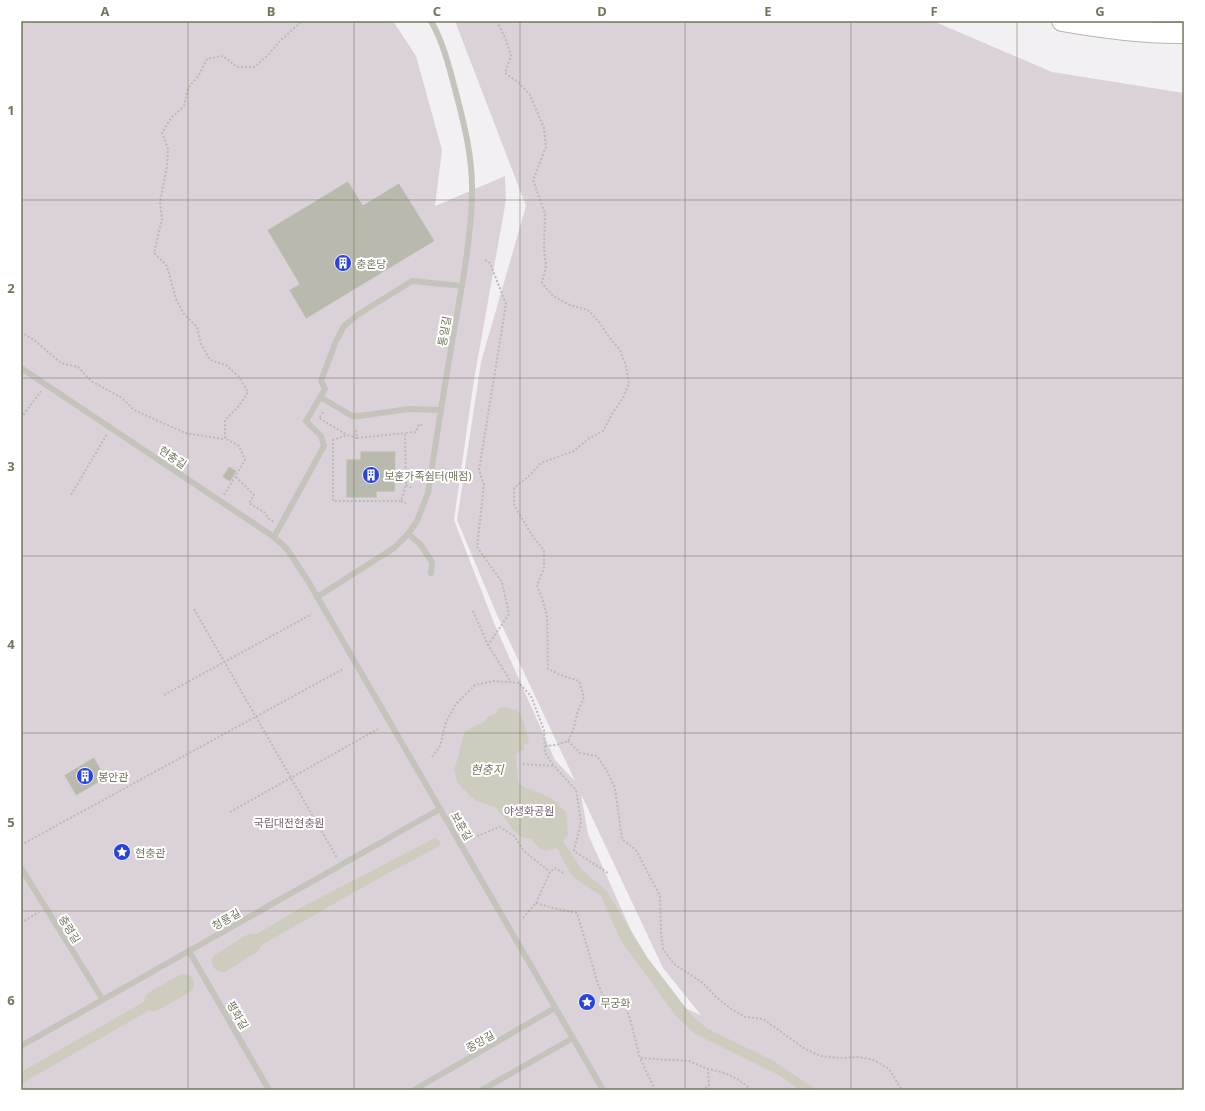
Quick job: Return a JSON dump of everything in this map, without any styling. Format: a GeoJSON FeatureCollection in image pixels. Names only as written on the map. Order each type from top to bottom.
{"type":"FeatureCollection","features":[{"type":"Feature","properties":{"kind":"main road"},"geometry":{"type":"LineString","coordinates":[[1062,21],[1110,29],[1184,33]]}},
{"type":"Feature","properties":{"kind":"lane","name":"통일길"},"geometry":{"type":"LineString","coordinates":[[317,596],[394,548],[408,534],[417,520],[428,492],[462,286],[472,192],[470,161],[464,120],[451,71],[431,21]]}},
{"type":"Feature","properties":{"kind":"lane"},"geometry":{"type":"LineString","coordinates":[[274,537],[324,446],[321,436],[306,421],[324,389],[321,381],[336,341],[344,326],[359,314],[412,281],[462,286]]}},
{"type":"Feature","properties":{"kind":"lane","name":"현충길"},"geometry":{"type":"LineString","coordinates":[[21,368],[274,537],[287,549],[303,573]]}},
{"type":"Feature","properties":{"kind":"lane"},"geometry":{"type":"LineString","coordinates":[[320,396],[352,416],[409,409],[441,410]]}},
{"type":"Feature","properties":{"kind":"lane"},"geometry":{"type":"LineString","coordinates":[[408,534],[420,544],[432,562],[431,573]]}},
{"type":"Feature","properties":{"kind":"lane","name":"보훈길"},"geometry":{"type":"LineString","coordinates":[[303,573],[603,1090]]}},
{"type":"Feature","properties":{"kind":"lane","name":"청룡길"},"geometry":{"type":"LineString","coordinates":[[21,1046],[440,809]]}},
{"type":"Feature","properties":{"kind":"lane","name":"충령길"},"geometry":{"type":"LineString","coordinates":[[21,868],[45,909],[103,1000]]}},
{"type":"Feature","properties":{"kind":"lane","name":"평화길"},"geometry":{"type":"LineString","coordinates":[[189,951],[269,1090]]}},
{"type":"Feature","properties":{"kind":"lane","name":"중앙길"},"geometry":{"type":"LineString","coordinates":[[414,1090],[555,1008]]}},
{"type":"Feature","properties":{"kind":"lane"},"geometry":{"type":"LineString","coordinates":[[482,1090],[573,1038]]}},
{"type":"Feature","properties":{"kind":"path"},"geometry":{"type":"LineString","coordinates":[[225,438],[225,420],[238,407],[248,392],[239,377],[226,365],[210,360],[201,344],[197,327],[184,314],[176,299],[167,266],[154,253],[162,219],[160,202],[168,149],[162,133],[171,118],[184,106],[188,88],[199,75],[207,59],[223,56],[237,68],[255,67],[302,21]]}},
{"type":"Feature","properties":{"kind":"path"},"geometry":{"type":"LineString","coordinates":[[497,21],[506,40],[511,56],[505,73],[519,83],[530,95],[544,128],[546,147],[533,180],[545,214],[544,249],[546,266],[542,283],[553,296],[570,305],[588,310],[599,322],[620,350],[626,366],[629,382],[623,398],[603,431],[588,439],[574,451],[541,463],[514,488],[514,505],[533,537],[544,550],[544,568],[538,585],[547,617],[548,669],[563,676],[580,681],[584,697],[577,714],[573,731],[568,740],[556,745],[544,746]]}},
{"type":"Feature","properties":{"kind":"path"},"geometry":{"type":"LineString","coordinates":[[485,260],[490,263],[506,304],[479,470],[484,485],[477,546],[502,582],[509,614],[488,645]]}},
{"type":"Feature","properties":{"kind":"path"},"geometry":{"type":"LineString","coordinates":[[21,332],[34,340],[61,363],[78,367],[91,381],[122,398],[134,410],[185,433],[223,439],[225,438],[239,446],[245,460],[220,501]]}},
{"type":"Feature","properties":{"kind":"path"},"geometry":{"type":"LineString","coordinates":[[21,418],[41,391]]}},
{"type":"Feature","properties":{"kind":"path"},"geometry":{"type":"LineString","coordinates":[[323,411],[320,418],[347,436],[357,438],[416,432],[418,424],[422,425]]}},
{"type":"Feature","properties":{"kind":"path"},"geometry":{"type":"LineString","coordinates":[[356,430],[357,438]]}},
{"type":"Feature","properties":{"kind":"path"},"geometry":{"type":"LineString","coordinates":[[401,501],[406,485],[405,433]]}},
{"type":"Feature","properties":{"kind":"path"},"geometry":{"type":"LineString","coordinates":[[71,495],[107,434]]}},
{"type":"Feature","properties":{"kind":"path"},"geometry":{"type":"LineString","coordinates":[[347,436],[333,440],[333,501],[401,501],[406,503]]}},
{"type":"Feature","properties":{"kind":"path"},"geometry":{"type":"LineString","coordinates":[[236,476],[254,495],[249,503],[264,512],[268,519],[275,522]]}},
{"type":"Feature","properties":{"kind":"path"},"geometry":{"type":"LineString","coordinates":[[406,485],[411,488]]}},
{"type":"Feature","properties":{"kind":"path"},"geometry":{"type":"LineString","coordinates":[[194,609],[341,865]]}},
{"type":"Feature","properties":{"kind":"path"},"geometry":{"type":"LineString","coordinates":[[473,611],[488,645],[511,682]]}},
{"type":"Feature","properties":{"kind":"path"},"geometry":{"type":"LineString","coordinates":[[164,695],[312,614]]}},
{"type":"Feature","properties":{"kind":"path"},"geometry":{"type":"LineString","coordinates":[[21,845],[343,669]]}},
{"type":"Feature","properties":{"kind":"path"},"geometry":{"type":"LineString","coordinates":[[432,758],[440,746],[446,722],[456,704],[475,685],[494,681],[519,683],[531,696],[544,730],[544,754],[576,790],[581,822],[574,852],[608,873]]}},
{"type":"Feature","properties":{"kind":"path"},"geometry":{"type":"LineString","coordinates":[[230,812],[378,729]]}},
{"type":"Feature","properties":{"kind":"path"},"geometry":{"type":"LineString","coordinates":[[568,740],[580,753],[597,756],[607,770],[615,788],[622,839],[636,850],[660,896],[663,949],[674,964],[703,983],[716,997],[730,1008],[745,1017],[763,1019],[805,1049],[821,1056],[840,1058],[858,1057],[874,1060],[889,1069],[902,1090]]}},
{"type":"Feature","properties":{"kind":"path"},"geometry":{"type":"LineString","coordinates":[[523,764],[554,766]]}},
{"type":"Feature","properties":{"kind":"path"},"geometry":{"type":"LineString","coordinates":[[477,836],[500,827],[514,836],[524,851],[550,872]]}},
{"type":"Feature","properties":{"kind":"path"},"geometry":{"type":"LineString","coordinates":[[523,918],[536,902],[550,872],[556,868],[565,874]]}},
{"type":"Feature","properties":{"kind":"path"},"geometry":{"type":"LineString","coordinates":[[536,902],[557,909],[577,913],[598,984],[607,1004],[625,1005],[640,1058],[655,1090]]}},
{"type":"Feature","properties":{"kind":"path"},"geometry":{"type":"LineString","coordinates":[[21,923],[45,909]]}},
{"type":"Feature","properties":{"kind":"path"},"geometry":{"type":"LineString","coordinates":[[640,1058],[690,1061],[723,1072],[744,1083],[751,1090]]}},
{"type":"Feature","properties":{"kind":"path"},"geometry":{"type":"LineString","coordinates":[[708,1068],[710,1090]]}},
{"type":"Feature","properties":{"kind":"path"},"geometry":{"type":"LineString","coordinates":[[702,1090],[709,1086]]}},
{"type":"Feature","properties":{"kind":"green space"},"geometry":{"type":"Polygon","coordinates":[[[21,21],[393,21],[416,56],[442,150],[435,206],[505,176],[506,200],[474,380],[454,520],[494,623],[555,760],[575,781],[497,615],[457,520],[481,362],[526,206],[455,21],[933,21],[1052,72],[1184,93],[1184,1090],[21,1090],[21,21]],[[581,794],[588,834],[654,982],[668,1001],[701,1015],[663,968],[581,794]]]}},
{"type":"Feature","properties":{"kind":"water","name":"현충지"},"geometry":{"type":"Polygon","coordinates":[[[502,707],[517,710],[523,719],[529,743],[523,745],[525,749],[516,754],[518,781],[522,786],[551,798],[566,812],[568,835],[563,841],[582,870],[606,890],[647,957],[692,1016],[708,1029],[772,1060],[817,1090],[800,1090],[779,1075],[695,1034],[676,1016],[621,941],[601,896],[570,873],[557,848],[546,851],[539,848],[531,839],[521,837],[512,829],[506,819],[495,807],[477,801],[457,782],[454,768],[458,759],[465,731],[484,722],[489,716],[497,713],[498,709],[502,707]]]}},
{"type":"Feature","properties":{"kind":"water"},"geometry":{"type":"Polygon","coordinates":[[[435,838],[440,841],[440,846],[381,877],[235,960],[228,958],[230,950],[302,907],[435,838]]]}},
{"type":"Feature","properties":{"kind":"water"},"geometry":{"type":"Polygon","coordinates":[[[170,987],[177,988],[174,996],[21,1084],[21,1072],[170,987]]]}},
{"type":"Feature","properties":{"kind":"building","name":"충혼당"},"geometry":{"type":"Polygon","coordinates":[[[348,181],[363,205],[399,183],[435,241],[306,319],[289,290],[299,284],[267,230],[348,181]]]}},
{"type":"Feature","properties":{"kind":"building","name":"보훈가족쉼터(매점)"},"geometry":{"type":"Polygon","coordinates":[[[360,451],[396,451],[395,492],[377,492],[377,498],[346,498],[346,459],[360,459],[360,451]]]}},
{"type":"Feature","properties":{"kind":"building"},"geometry":{"type":"Polygon","coordinates":[[[229,466],[237,471],[230,482],[222,477],[229,466]]]}},
{"type":"Feature","properties":{"kind":"building","name":"봉안관"},"geometry":{"type":"Polygon","coordinates":[[[94,757],[106,778],[76,796],[64,775],[94,757]]]}},
{"type":"Feature","properties":{"kind":"waterway"},"geometry":{"type":"LineString","coordinates":[[222,962],[251,944]]}},
{"type":"Feature","properties":{"kind":"waterway"},"geometry":{"type":"LineString","coordinates":[[154,1001],[184,984]]}},
{"type":"Feature","properties":{"kind":"place","name":"충혼당"},"geometry":{"type":"Point","coordinates":[343,263]}},
{"type":"Feature","properties":{"kind":"place","name":"보훈가족쉼터(매점)"},"geometry":{"type":"Point","coordinates":[371,475]}},
{"type":"Feature","properties":{"kind":"place","name":"봉안관"},"geometry":{"type":"Point","coordinates":[85,776]}},
{"type":"Feature","properties":{"kind":"place","name":"현충관"},"geometry":{"type":"Point","coordinates":[122,852]}},
{"type":"Feature","properties":{"kind":"place","name":"무궁화"},"geometry":{"type":"Point","coordinates":[587,1002]}},
{"type":"Feature","properties":{"kind":"park label","name":"야생화공원"},"geometry":{"type":"Point","coordinates":[529,810]}},
{"type":"Feature","properties":{"kind":"park label","name":"국립대전현충원"},"geometry":{"type":"Point","coordinates":[289,822]}}]}
